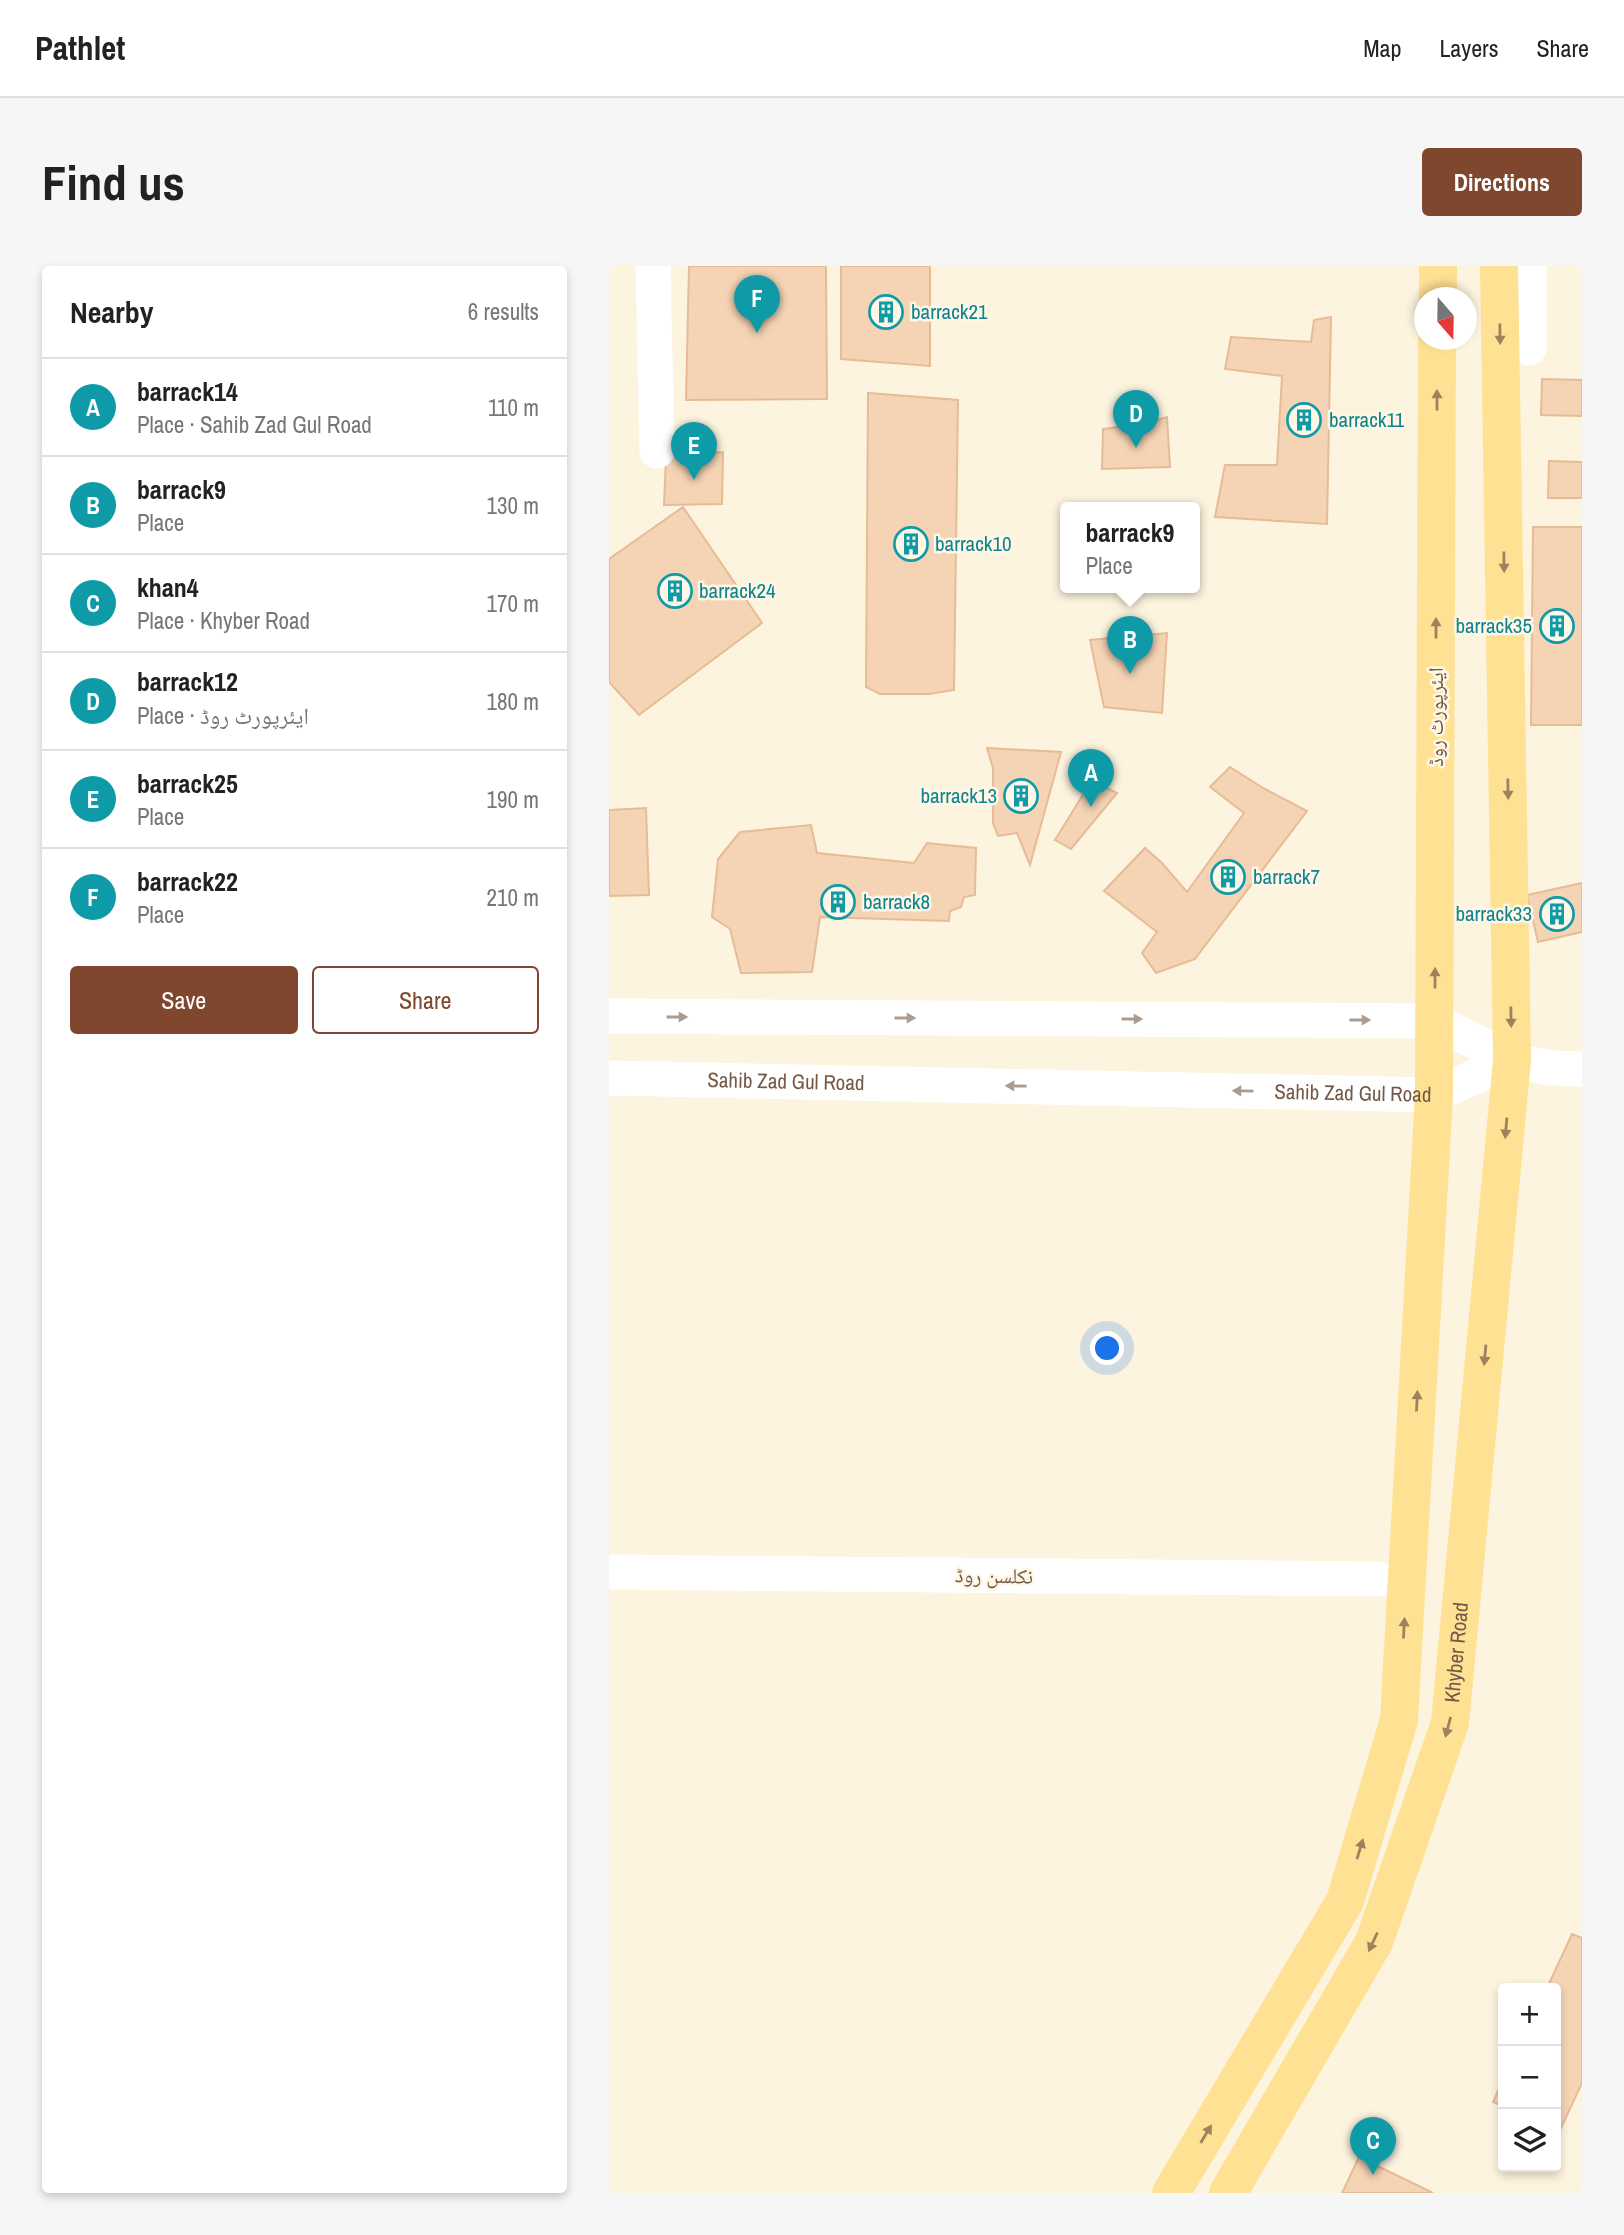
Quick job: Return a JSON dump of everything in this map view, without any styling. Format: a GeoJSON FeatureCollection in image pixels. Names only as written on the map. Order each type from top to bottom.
{"type":"FeatureCollection","features":[{"type":"Feature","properties":{"kind":"main road"},"geometry":{"type":"LineString","coordinates":[[1438,266],[1438,287]]}},
{"type":"Feature","properties":{"kind":"main road","name":"Khyber Road"},"geometry":{"type":"LineString","coordinates":[[1228,2193],[1374,1941],[1450,1723],[1512,1060],[1499,266]]}},
{"type":"Feature","properties":{"kind":"main road","name":"ایئرپورٹ روڈ"},"geometry":{"type":"LineString","coordinates":[[1434,1095],[1437,350]]}},
{"type":"Feature","properties":{"kind":"main road"},"geometry":{"type":"LineString","coordinates":[[1171,2193],[1345,1901],[1399,1720],[1434,1095]]}},
{"type":"Feature","properties":{"kind":"street"},"geometry":{"type":"LineString","coordinates":[[653,266],[657,451]]}},
{"type":"Feature","properties":{"kind":"street"},"geometry":{"type":"LineString","coordinates":[[1529,266],[1529,348]]}},
{"type":"Feature","properties":{"kind":"street"},"geometry":{"type":"LineString","coordinates":[[609,1016],[1434,1021],[1512,1060],[1551,1068],[1582,1069]]}},
{"type":"Feature","properties":{"kind":"street","name":"Sahib Zad Gul Road"},"geometry":{"type":"LineString","coordinates":[[609,1078],[1434,1095],[1512,1060]]}},
{"type":"Feature","properties":{"kind":"street","name":"نکلسن روڈ"},"geometry":{"type":"LineString","coordinates":[[609,1572],[1378,1579]]}},
{"type":"Feature","properties":{"kind":"building"},"geometry":{"type":"Polygon","coordinates":[[[689,266],[826,266],[827,399],[686,400],[689,266]]]}},
{"type":"Feature","properties":{"kind":"building","name":"barrack21"},"geometry":{"type":"Polygon","coordinates":[[[841,266],[930,266],[930,366],[841,359],[841,266]]]}},
{"type":"Feature","properties":{"kind":"building","name":"barrack11"},"geometry":{"type":"Polygon","coordinates":[[[1331,317],[1327,524],[1215,517],[1225,465],[1277,465],[1282,376],[1225,369],[1231,337],[1311,342],[1314,320],[1331,317]]]}},
{"type":"Feature","properties":{"kind":"building"},"geometry":{"type":"Polygon","coordinates":[[[1542,379],[1582,380],[1582,416],[1541,415],[1542,379]]]}},
{"type":"Feature","properties":{"kind":"building","name":"barrack10"},"geometry":{"type":"Polygon","coordinates":[[[868,393],[958,400],[954,690],[929,694],[880,694],[866,687],[868,393]]]}},
{"type":"Feature","properties":{"kind":"building"},"geometry":{"type":"Polygon","coordinates":[[[1167,417],[1170,467],[1102,469],[1103,429],[1144,424],[1167,417]]]}},
{"type":"Feature","properties":{"kind":"building"},"geometry":{"type":"Polygon","coordinates":[[[723,452],[722,504],[664,505],[666,456],[723,452]]]}},
{"type":"Feature","properties":{"kind":"building"},"geometry":{"type":"Polygon","coordinates":[[[1549,461],[1582,462],[1582,498],[1548,498],[1549,461]]]}},
{"type":"Feature","properties":{"kind":"building","name":"barrack24"},"geometry":{"type":"Polygon","coordinates":[[[683,507],[762,623],[639,715],[609,682],[609,559],[683,507]]]}},
{"type":"Feature","properties":{"kind":"building","name":"barrack35"},"geometry":{"type":"Polygon","coordinates":[[[1533,527],[1582,527],[1582,725],[1531,725],[1533,527]]]}},
{"type":"Feature","properties":{"kind":"building"},"geometry":{"type":"Polygon","coordinates":[[[1167,633],[1162,713],[1104,707],[1090,640],[1167,633]]]}},
{"type":"Feature","properties":{"kind":"building","name":"barrack13"},"geometry":{"type":"Polygon","coordinates":[[[987,748],[1061,752],[1030,865],[1017,833],[998,836],[993,823],[993,768],[987,748]]]}},
{"type":"Feature","properties":{"kind":"building","name":"barrack7"},"geometry":{"type":"Polygon","coordinates":[[[1230,767],[1307,811],[1195,959],[1156,973],[1142,953],[1157,932],[1104,891],[1145,848],[1187,892],[1244,813],[1210,787],[1230,767]]]}},
{"type":"Feature","properties":{"kind":"building"},"geometry":{"type":"Polygon","coordinates":[[[1092,780],[1117,793],[1071,849],[1055,840],[1092,780]]]}},
{"type":"Feature","properties":{"kind":"building"},"geometry":{"type":"Polygon","coordinates":[[[646,808],[649,895],[609,896],[609,810],[646,808]]]}},
{"type":"Feature","properties":{"kind":"building","name":"barrack8"},"geometry":{"type":"Polygon","coordinates":[[[811,825],[817,853],[914,863],[927,843],[976,848],[975,895],[964,897],[961,907],[950,911],[949,921],[820,917],[812,972],[741,973],[730,929],[712,917],[718,859],[740,832],[811,825]]]}},
{"type":"Feature","properties":{"kind":"building","name":"barrack33"},"geometry":{"type":"Polygon","coordinates":[[[1582,883],[1582,932],[1538,942],[1527,895],[1582,883]]]}},
{"type":"Feature","properties":{"kind":"building"},"geometry":{"type":"Polygon","coordinates":[[[1572,1934],[1582,1938],[1582,2083],[1561,2128],[1561,1983],[1549,1983],[1572,1934]]]}},
{"type":"Feature","properties":{"kind":"building"},"geometry":{"type":"Polygon","coordinates":[[[1498,2091],[1498,2104],[1493,2102],[1498,2091]]]}},
{"type":"Feature","properties":{"kind":"building"},"geometry":{"type":"Polygon","coordinates":[[[1359,2157],[1433,2193],[1342,2193],[1359,2157]]]}},
{"type":"Feature","properties":{"kind":"place","name":"barrack21"},"geometry":{"type":"Point","coordinates":[886,312]}},
{"type":"Feature","properties":{"kind":"place","name":"barrack22"},"geometry":{"type":"Point","coordinates":[757,333]}},
{"type":"Feature","properties":{"kind":"place","name":"barrack11"},"geometry":{"type":"Point","coordinates":[1304,420]}},
{"type":"Feature","properties":{"kind":"place","name":"barrack12"},"geometry":{"type":"Point","coordinates":[1136,448]}},
{"type":"Feature","properties":{"kind":"place","name":"barrack25"},"geometry":{"type":"Point","coordinates":[694,480]}},
{"type":"Feature","properties":{"kind":"place","name":"barrack10"},"geometry":{"type":"Point","coordinates":[911,544]}},
{"type":"Feature","properties":{"kind":"place","name":"barrack24"},"geometry":{"type":"Point","coordinates":[675,591]}},
{"type":"Feature","properties":{"kind":"place","name":"barrack35"},"geometry":{"type":"Point","coordinates":[1557,626]}},
{"type":"Feature","properties":{"kind":"place","name":"barrack9"},"geometry":{"type":"Point","coordinates":[1130,674]}},
{"type":"Feature","properties":{"kind":"place","name":"barrack13"},"geometry":{"type":"Point","coordinates":[1021,796]}},
{"type":"Feature","properties":{"kind":"place","name":"barrack14"},"geometry":{"type":"Point","coordinates":[1091,807]}},
{"type":"Feature","properties":{"kind":"place","name":"barrack7"},"geometry":{"type":"Point","coordinates":[1228,877]}},
{"type":"Feature","properties":{"kind":"place","name":"barrack8"},"geometry":{"type":"Point","coordinates":[838,902]}},
{"type":"Feature","properties":{"kind":"place","name":"barrack33"},"geometry":{"type":"Point","coordinates":[1557,914]}},
{"type":"Feature","properties":{"kind":"place","name":"khan4"},"geometry":{"type":"Point","coordinates":[1373,2175]}}]}
